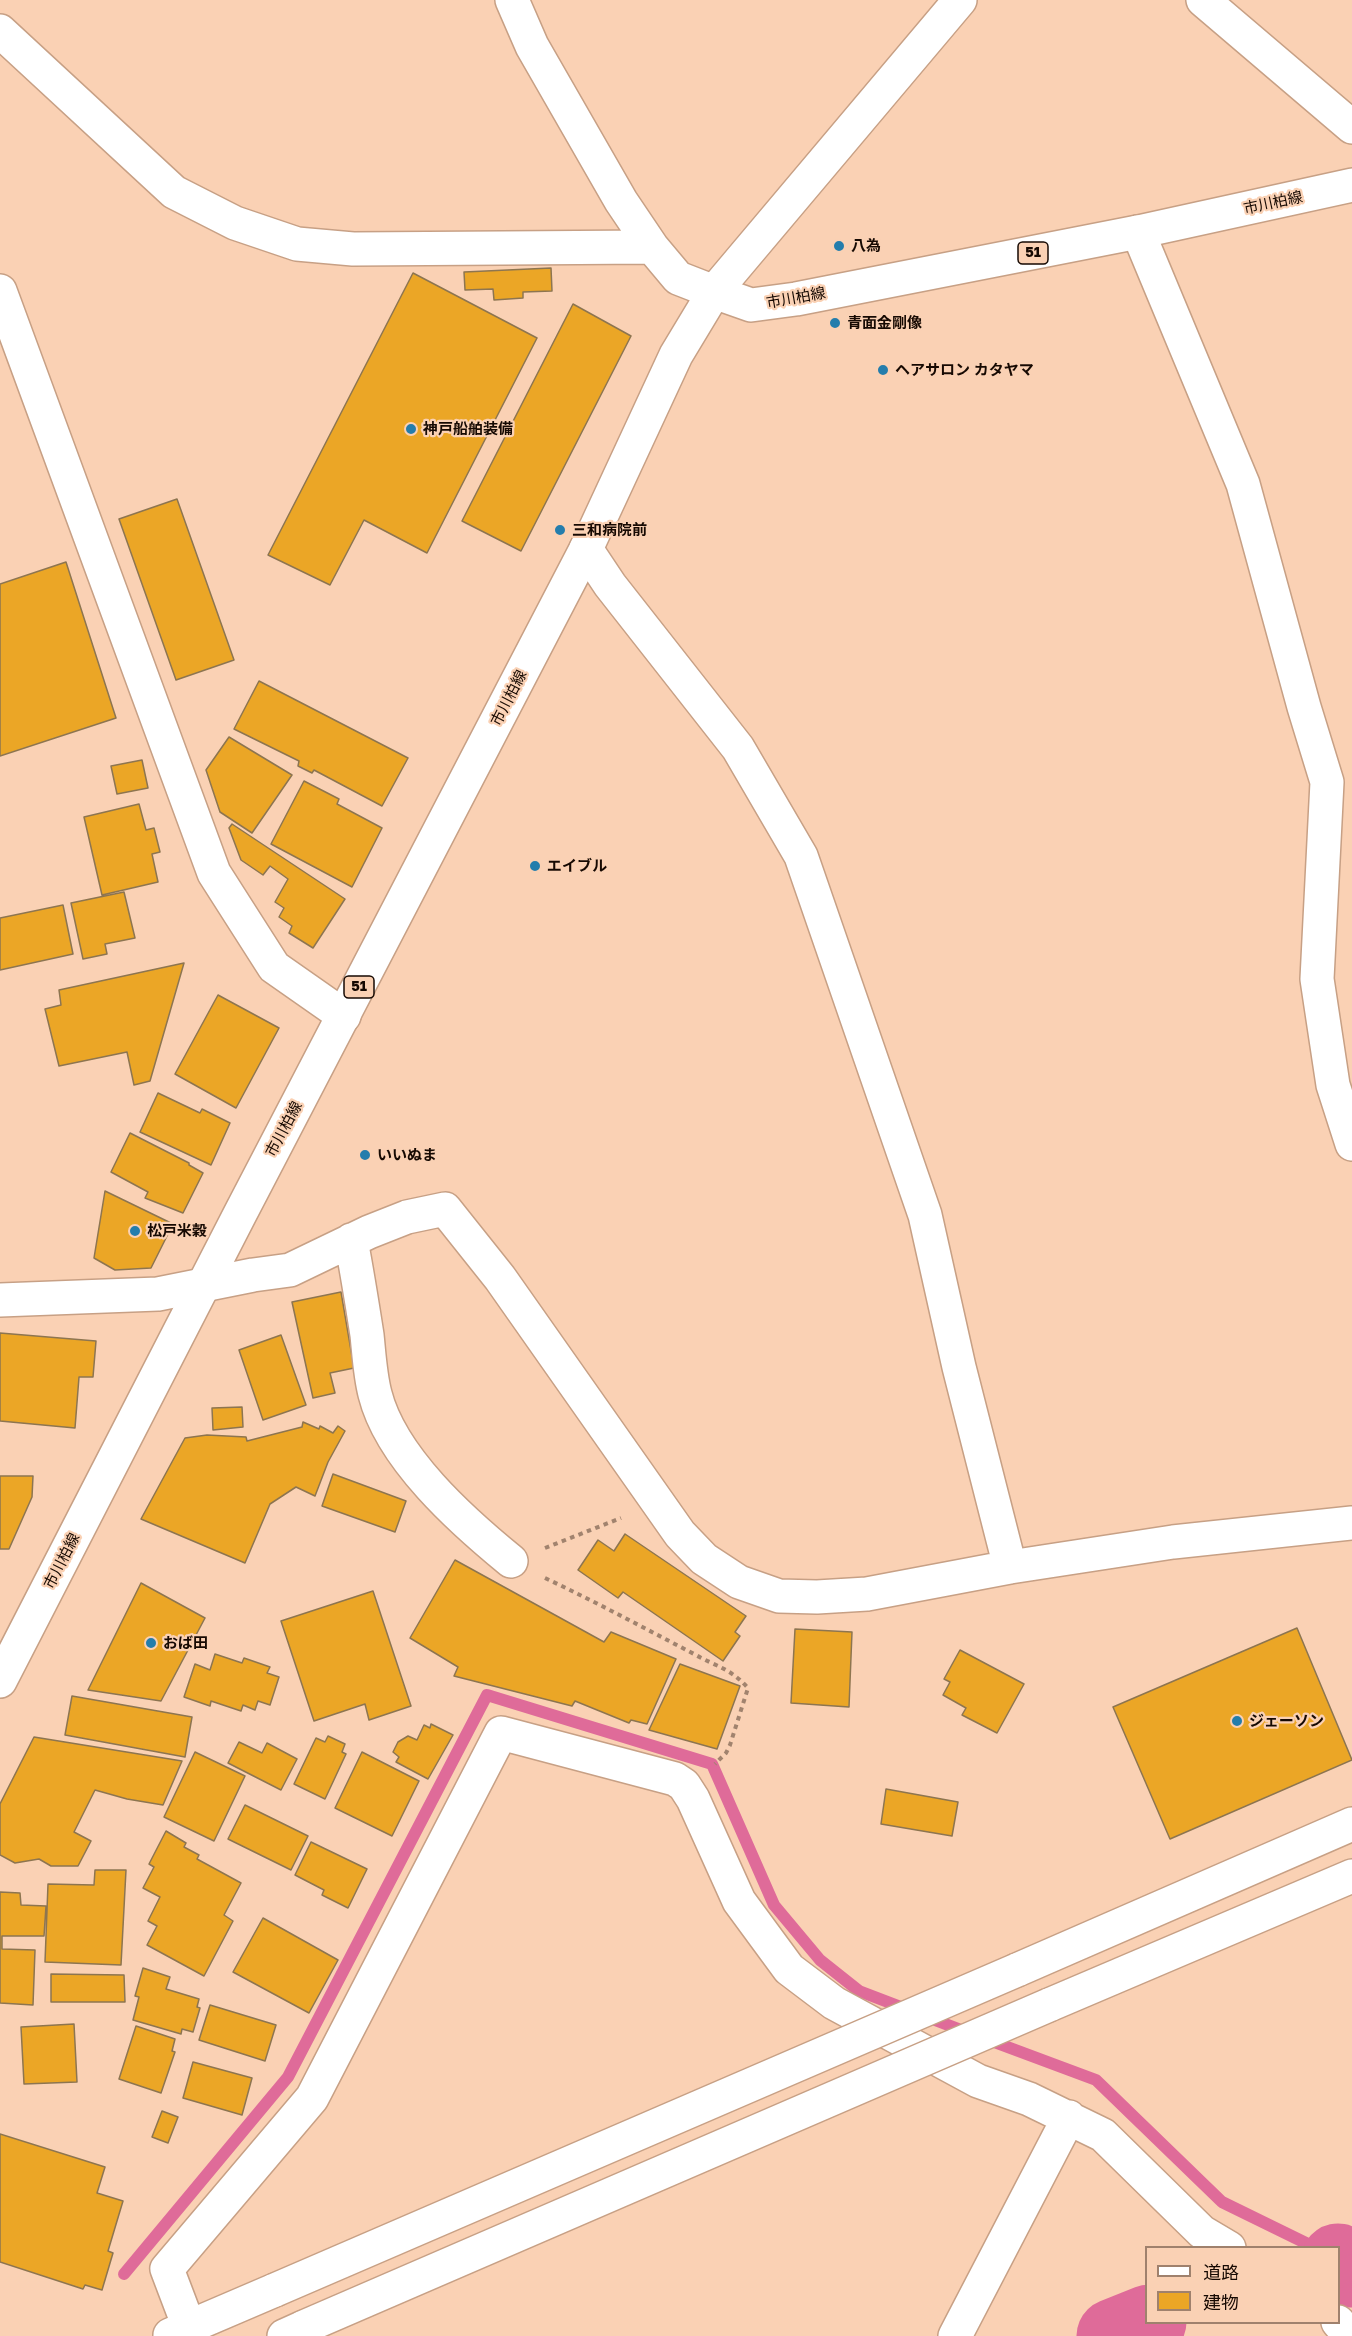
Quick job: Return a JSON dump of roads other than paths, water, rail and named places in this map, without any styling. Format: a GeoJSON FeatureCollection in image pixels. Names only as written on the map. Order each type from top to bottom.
{"type":"FeatureCollection","features":[{"type":"Feature","properties":{"kind":"street"},"geometry":{"type":"LineString","coordinates":[[512,0],[532,46],[621,201],[652,247],[678,278],[714,292],[960,0]]}},
{"type":"Feature","properties":{"kind":"street"},"geometry":{"type":"LineString","coordinates":[[1203,0],[1352,127]]}},
{"type":"Feature","properties":{"kind":"street"},"geometry":{"type":"LineString","coordinates":[[0,31],[174,192],[235,223],[297,244],[353,249],[652,247]]}},
{"type":"Feature","properties":{"kind":"street","name":"市川柏線"},"geometry":{"type":"LineString","coordinates":[[0,1681],[586,549],[676,355],[714,292],[751,305],[796,299],[1138,232],[1349,181]]}},
{"type":"Feature","properties":{"kind":"street"},"geometry":{"type":"LineString","coordinates":[[1138,232],[1244,484],[1304,707],[1328,782],[1317,979],[1333,1085],[1352,1144]]}},
{"type":"Feature","properties":{"kind":"street"},"geometry":{"type":"LineString","coordinates":[[0,291],[214,873],[274,967],[344,1016]]}},
{"type":"Feature","properties":{"kind":"street"},"geometry":{"type":"LineString","coordinates":[[586,549],[610,585],[738,747],[801,856],[925,1215],[959,1367],[1010,1567]]}},
{"type":"Feature","properties":{"kind":"street"},"geometry":{"type":"LineString","coordinates":[[0,1300],[158,1294],[290,1270],[351,1240],[407,1217],[445,1209],[500,1278],[680,1534],[704,1559],[739,1582],[779,1596],[867,1594],[1010,1567],[1173,1542],[1352,1523]]}},
{"type":"Feature","properties":{"kind":"street"},"geometry":{"type":"LineString","coordinates":[[351,1240],[361,1292],[375,1394],[385,1421],[404,1455],[468,1526],[512,1562]]}},
{"type":"Feature","properties":{"kind":"street"},"geometry":{"type":"LineString","coordinates":[[1227,2246],[1202,2232],[1103,2135],[1029,2099],[978,2081],[834,2002],[789,1969],[739,1901],[693,1799],[684,1785],[675,1779],[501,1733],[312,2098],[167,2269],[178,2332],[275,2290],[1017,1970],[1352,1824]]}},
{"type":"Feature","properties":{"kind":"street"},"geometry":{"type":"LineString","coordinates":[[294,2332],[1352,1876]]}},
{"type":"Feature","properties":{"kind":"street"},"geometry":{"type":"LineString","coordinates":[[955,2336],[1069,2117]]}},
{"type":"Feature","properties":{"kind":"street"},"geometry":{"type":"LineString","coordinates":[[1340,2324],[1350,2336]]}},
{"type":"Feature","properties":{"kind":"waterway"},"geometry":{"type":"LineString","coordinates":[[124,2274],[288,2077],[487,1695],[712,1764],[774,1905],[820,1960],[859,1991],[969,2033]]}},
{"type":"Feature","properties":{"kind":"waterway"},"geometry":{"type":"LineString","coordinates":[[986,2039],[1096,2080],[1222,2202],[1312,2246]]}},
{"type":"Feature","properties":{"kind":"waterway"},"geometry":{"type":"LineString","coordinates":[[1340,2262],[1352,2270]]}},
{"type":"Feature","properties":{"kind":"waterway"},"geometry":{"type":"LineString","coordinates":[[1114,2336],[1145,2324]]}},
{"type":"Feature","properties":{"kind":"place","name":"八為"},"geometry":{"type":"Point","coordinates":[839,246]}},
{"type":"Feature","properties":{"kind":"place","name":"青面金剛像"},"geometry":{"type":"Point","coordinates":[835,323]}},
{"type":"Feature","properties":{"kind":"place","name":"ヘアサロン カタヤマ"},"geometry":{"type":"Point","coordinates":[883,370]}},
{"type":"Feature","properties":{"kind":"place","name":"神戸船舶装備"},"geometry":{"type":"Point","coordinates":[411,429]}},
{"type":"Feature","properties":{"kind":"place","name":"三和病院前"},"geometry":{"type":"Point","coordinates":[560,530]}},
{"type":"Feature","properties":{"kind":"place","name":"エイブル"},"geometry":{"type":"Point","coordinates":[535,866]}},
{"type":"Feature","properties":{"kind":"place","name":"いいぬま"},"geometry":{"type":"Point","coordinates":[365,1155]}},
{"type":"Feature","properties":{"kind":"place","name":"松戸米穀"},"geometry":{"type":"Point","coordinates":[135,1231]}},
{"type":"Feature","properties":{"kind":"place","name":"おば田"},"geometry":{"type":"Point","coordinates":[151,1643]}},
{"type":"Feature","properties":{"kind":"place","name":"ジェーソン"},"geometry":{"type":"Point","coordinates":[1237,1721]}}]}
